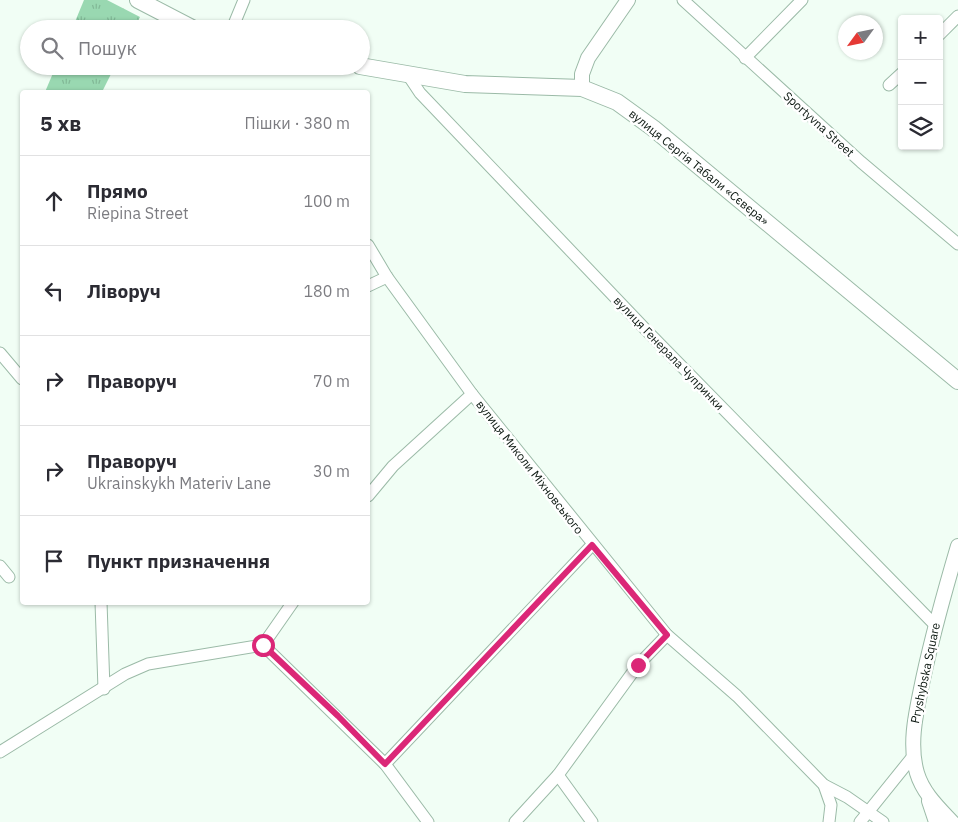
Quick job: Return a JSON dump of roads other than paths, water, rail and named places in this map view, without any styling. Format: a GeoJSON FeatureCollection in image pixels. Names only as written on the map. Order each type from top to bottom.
{"type":"FeatureCollection","features":[{"type":"Feature","properties":{"kind":"main road"},"geometry":{"type":"LineString","coordinates":[[138,0],[177,20]]}},
{"type":"Feature","properties":{"kind":"main road","name":"вулиця Сергія Табали «Сєвєра»"},"geometry":{"type":"LineString","coordinates":[[370,68],[465,84],[582,88],[607,97],[634,113],[958,381]]}},
{"type":"Feature","properties":{"kind":"street"},"geometry":{"type":"LineString","coordinates":[[236,20],[244,0]]}},
{"type":"Feature","properties":{"kind":"street"},"geometry":{"type":"LineString","coordinates":[[582,88],[582,74],[588,58],[628,0]]}},
{"type":"Feature","properties":{"kind":"street","name":"Sportyvna Street"},"geometry":{"type":"LineString","coordinates":[[683,0],[861,162],[958,244]]}},
{"type":"Feature","properties":{"kind":"street"},"geometry":{"type":"LineString","coordinates":[[745,58],[802,0]]}},
{"type":"Feature","properties":{"kind":"street"},"geometry":{"type":"LineString","coordinates":[[943,31],[958,16]]}},
{"type":"Feature","properties":{"kind":"street","name":"вулиця Генерала Чупринки"},"geometry":{"type":"LineString","coordinates":[[408,75],[420,93],[641,325],[935,625]]}},
{"type":"Feature","properties":{"kind":"street"},"geometry":{"type":"LineString","coordinates":[[890,85],[898,77]]}},
{"type":"Feature","properties":{"kind":"street","name":"вулиця Миколи Міхновського"},"geometry":{"type":"LineString","coordinates":[[370,248],[387,277],[472,394],[592,545],[667,635],[737,696],[824,785],[883,822]]}},
{"type":"Feature","properties":{"kind":"street"},"geometry":{"type":"LineString","coordinates":[[370,285],[387,277]]}},
{"type":"Feature","properties":{"kind":"street"},"geometry":{"type":"LineString","coordinates":[[0,353],[20,376]]}},
{"type":"Feature","properties":{"kind":"street"},"geometry":{"type":"LineString","coordinates":[[370,494],[394,466],[472,394]]}},
{"type":"Feature","properties":{"kind":"street"},"geometry":{"type":"LineString","coordinates":[[385,764],[592,545]]}},
{"type":"Feature","properties":{"kind":"street","name":"Pryshybska Square"},"geometry":{"type":"LineString","coordinates":[[952,822],[926,794],[917,773],[914,755],[916,713],[935,625],[958,546]]}},
{"type":"Feature","properties":{"kind":"street"},"geometry":{"type":"LineString","coordinates":[[0,566],[9,577]]}},
{"type":"Feature","properties":{"kind":"street"},"geometry":{"type":"LineString","coordinates":[[101,605],[104,689]]}},
{"type":"Feature","properties":{"kind":"street"},"geometry":{"type":"LineString","coordinates":[[0,752],[104,689],[125,674],[148,664],[263,645],[291,605]]}},
{"type":"Feature","properties":{"kind":"street"},"geometry":{"type":"LineString","coordinates":[[515,822],[558,775],[638,665],[667,635]]}},
{"type":"Feature","properties":{"kind":"street"},"geometry":{"type":"LineString","coordinates":[[263,645],[338,716],[385,764],[428,822]]}},
{"type":"Feature","properties":{"kind":"street"},"geometry":{"type":"LineString","coordinates":[[860,822],[914,755]]}},
{"type":"Feature","properties":{"kind":"street"},"geometry":{"type":"LineString","coordinates":[[558,775],[592,822]]}},
{"type":"Feature","properties":{"kind":"street"},"geometry":{"type":"LineString","coordinates":[[824,785],[831,805],[829,822]]}},
{"type":"Feature","properties":{"kind":"street"},"geometry":{"type":"LineString","coordinates":[[926,794],[936,822]]}}]}
